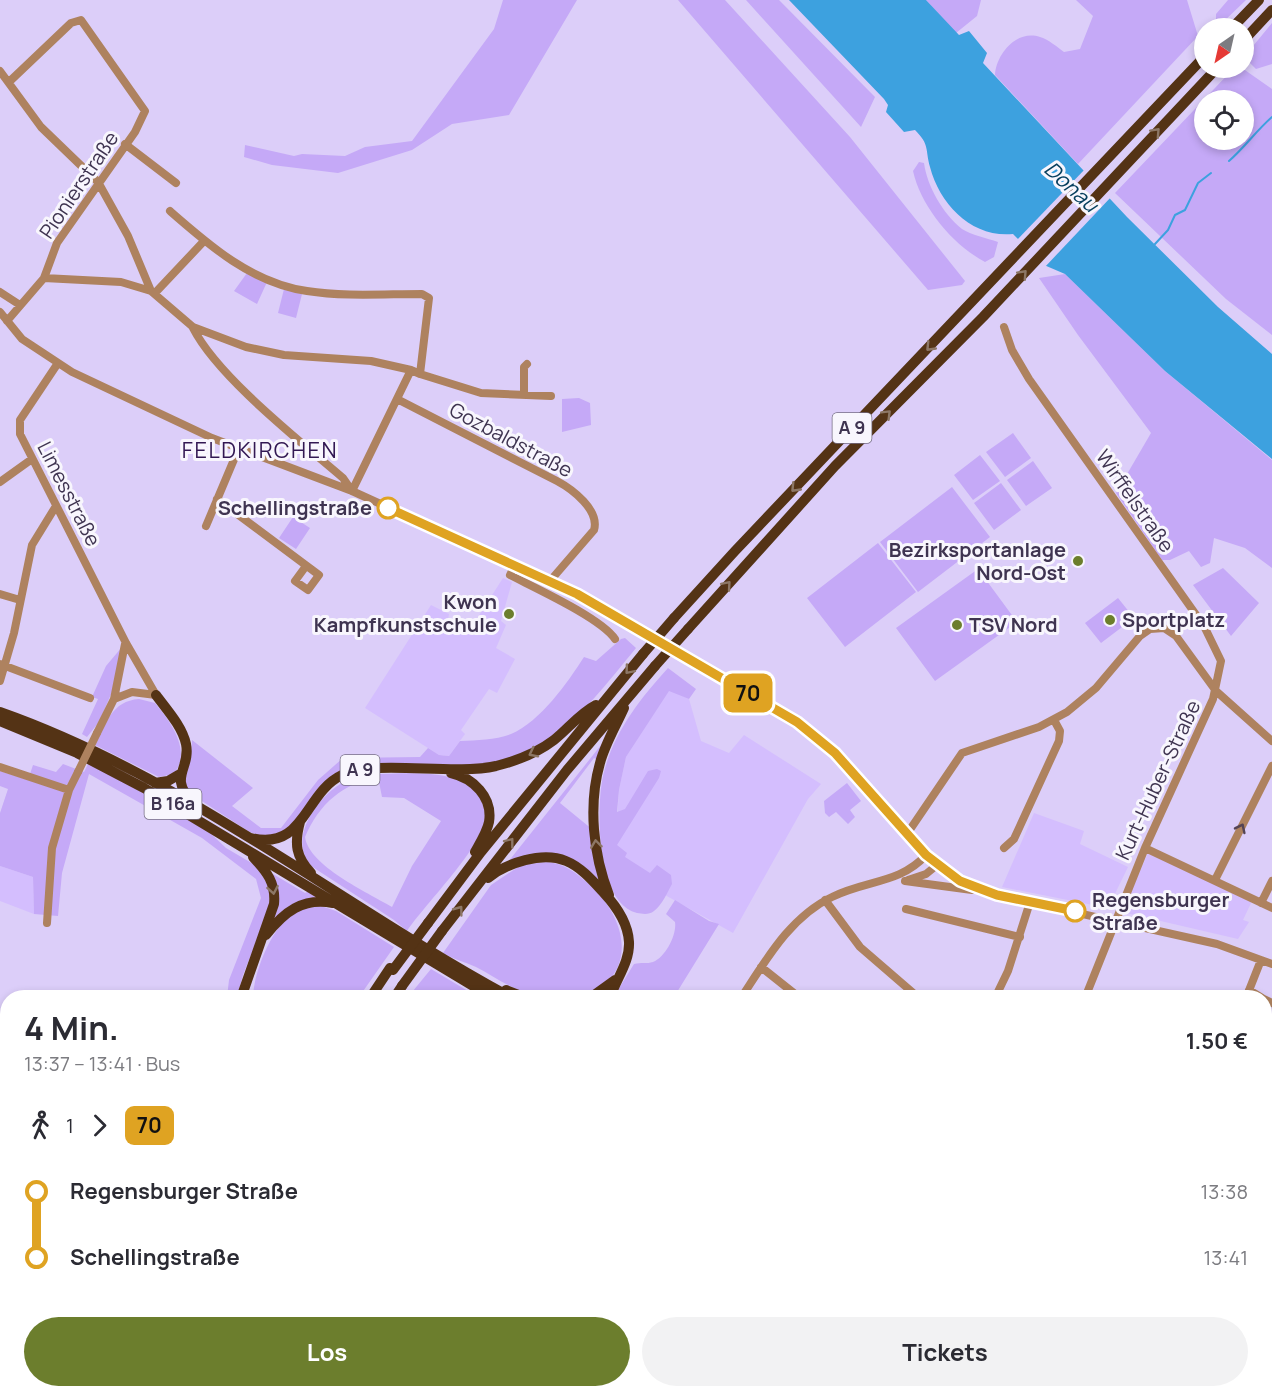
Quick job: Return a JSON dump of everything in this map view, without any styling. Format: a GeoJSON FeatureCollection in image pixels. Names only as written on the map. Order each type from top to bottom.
{"type":"FeatureCollection","features":[{"type":"Feature","properties":{"kind":"highway"},"geometry":{"type":"LineString","coordinates":[[1242,18],[1259,0]]}},
{"type":"Feature","properties":{"kind":"highway"},"geometry":{"type":"LineString","coordinates":[[1254,29],[1272,10]]}},
{"type":"Feature","properties":{"kind":"highway","name":"A 9"},"geometry":{"type":"LineString","coordinates":[[426,922],[612,690],[674,618],[1194,68]]}},
{"type":"Feature","properties":{"kind":"highway","name":"A 9"},"geometry":{"type":"LineString","coordinates":[[399,990],[442,931],[567,770],[688,628],[835,466],[983,317],[1208,78]]}},
{"type":"Feature","properties":{"kind":"highway","name":"A 9"},"geometry":{"type":"LineString","coordinates":[[378,990],[470,862],[596,705],[612,690]]}},
{"type":"Feature","properties":{"kind":"highway"},"geometry":{"type":"LineString","coordinates":[[156,695],[185,740],[186,758],[180,774],[183,792],[204,812]]}},
{"type":"Feature","properties":{"kind":"highway","name":"A 9"},"geometry":{"type":"LineString","coordinates":[[611,900],[598,855],[594,801],[600,762],[630,695]]}},
{"type":"Feature","properties":{"kind":"highway","name":"A 9"},"geometry":{"type":"LineString","coordinates":[[244,841],[279,839],[300,822],[329,784],[346,773],[371,769],[442,771],[480,769],[526,757],[554,741],[586,711],[596,705]]}},
{"type":"Feature","properties":{"kind":"highway","name":"B 16a"},"geometry":{"type":"LineString","coordinates":[[0,712],[80,744],[154,783],[204,812],[340,904],[479,990]]}},
{"type":"Feature","properties":{"kind":"highway","name":"B 16a"},"geometry":{"type":"LineString","coordinates":[[0,721],[101,765],[320,882],[498,990]]}},
{"type":"Feature","properties":{"kind":"highway","name":"A 9"},"geometry":{"type":"LineString","coordinates":[[442,771],[470,781],[485,799],[489,821],[470,862]]}},
{"type":"Feature","properties":{"kind":"highway"},"geometry":{"type":"LineString","coordinates":[[154,783],[168,781],[180,774]]}},
{"type":"Feature","properties":{"kind":"highway"},"geometry":{"type":"LineString","coordinates":[[300,822],[296,835],[297,854],[320,882]]}},
{"type":"Feature","properties":{"kind":"highway"},"geometry":{"type":"LineString","coordinates":[[244,841],[269,875],[275,893],[274,904],[244,990]]}},
{"type":"Feature","properties":{"kind":"highway","name":"A 9"},"geometry":{"type":"LineString","coordinates":[[475,888],[496,871],[527,860],[552,858],[567,861],[579,869],[611,900],[623,919],[629,941],[628,955],[613,990]]}},
{"type":"Feature","properties":{"kind":"highway"},"geometry":{"type":"LineString","coordinates":[[261,943],[288,912],[302,903],[318,900],[340,904]]}},
{"type":"Feature","properties":{"kind":"highway"},"geometry":{"type":"LineString","coordinates":[[249,977],[249,990]]}},
{"type":"Feature","properties":{"kind":"highway"},"geometry":{"type":"LineString","coordinates":[[475,977],[507,990]]}},
{"type":"Feature","properties":{"kind":"highway"},"geometry":{"type":"LineString","coordinates":[[601,990],[617,978]]}},
{"type":"Feature","properties":{"kind":"street","name":"Pionierstraße"},"geometry":{"type":"LineString","coordinates":[[9,82],[71,23],[81,20],[88,26],[145,111],[139,126],[57,243],[44,278]]}},
{"type":"Feature","properties":{"kind":"street"},"geometry":{"type":"LineString","coordinates":[[0,71],[41,127],[99,182],[128,236],[153,292]]}},
{"type":"Feature","properties":{"kind":"street"},"geometry":{"type":"LineString","coordinates":[[125,144],[176,183]]}},
{"type":"Feature","properties":{"kind":"street"},"geometry":{"type":"LineString","coordinates":[[170,211],[204,241],[240,266],[295,289],[316,292],[422,294],[427,296],[430,301],[420,374]]}},
{"type":"Feature","properties":{"kind":"street"},"geometry":{"type":"LineString","coordinates":[[153,292],[204,241]]}},
{"type":"Feature","properties":{"kind":"street"},"geometry":{"type":"LineString","coordinates":[[7,321],[44,278],[120,282],[153,292],[193,327],[206,347],[270,414],[343,478],[352,491]]}},
{"type":"Feature","properties":{"kind":"street"},"geometry":{"type":"LineString","coordinates":[[0,292],[20,305]]}},
{"type":"Feature","properties":{"kind":"street"},"geometry":{"type":"LineString","coordinates":[[0,312],[22,339],[58,363],[238,450],[352,491],[550,581],[619,616],[797,722],[835,753],[926,855],[937,865],[981,891]]}},
{"type":"Feature","properties":{"kind":"street"},"geometry":{"type":"LineString","coordinates":[[193,327],[215,337],[284,355],[370,361],[411,370],[473,391],[551,396]]}},
{"type":"Feature","properties":{"kind":"street","name":"Wirffelstraße"},"geometry":{"type":"LineString","coordinates":[[1004,327],[1012,350],[1029,380],[1204,626],[1221,662],[1218,675]]}},
{"type":"Feature","properties":{"kind":"street"},"geometry":{"type":"LineString","coordinates":[[206,347],[215,337]]}},
{"type":"Feature","properties":{"kind":"street","name":"Limesstraße"},"geometry":{"type":"LineString","coordinates":[[58,363],[19,424],[21,438],[126,643],[156,695]]}},
{"type":"Feature","properties":{"kind":"street"},"geometry":{"type":"LineString","coordinates":[[524,395],[524,367],[527,364]]}},
{"type":"Feature","properties":{"kind":"street"},"geometry":{"type":"LineString","coordinates":[[352,491],[411,370]]}},
{"type":"Feature","properties":{"kind":"street","name":"Gozbaldstraße"},"geometry":{"type":"LineString","coordinates":[[397,399],[557,481],[579,496],[591,513],[595,525],[594,530],[550,581]]}},
{"type":"Feature","properties":{"kind":"street"},"geometry":{"type":"LineString","coordinates":[[206,526],[238,450]]}},
{"type":"Feature","properties":{"kind":"street"},"geometry":{"type":"LineString","coordinates":[[0,482],[32,459]]}},
{"type":"Feature","properties":{"kind":"street"},"geometry":{"type":"LineString","coordinates":[[217,499],[306,566]]}},
{"type":"Feature","properties":{"kind":"street"},"geometry":{"type":"LineString","coordinates":[[0,681],[32,545],[56,506]]}},
{"type":"Feature","properties":{"kind":"street"},"geometry":{"type":"LineString","coordinates":[[515,565],[510,575],[592,621],[615,639]]}},
{"type":"Feature","properties":{"kind":"street"},"geometry":{"type":"LineString","coordinates":[[0,594],[20,600]]}},
{"type":"Feature","properties":{"kind":"street"},"geometry":{"type":"LineString","coordinates":[[907,834],[962,753],[1054,720],[1096,688],[1140,636],[1150,629],[1164,628],[1176,636],[1216,691],[1272,741]]}},
{"type":"Feature","properties":{"kind":"street"},"geometry":{"type":"LineString","coordinates":[[47,923],[52,848],[69,789],[114,699],[126,643]]}},
{"type":"Feature","properties":{"kind":"street"},"geometry":{"type":"LineString","coordinates":[[3,665],[90,698]]}},
{"type":"Feature","properties":{"kind":"street","name":"Kurt-Huber-Straße"},"geometry":{"type":"LineString","coordinates":[[1088,990],[1114,920],[1216,691],[1218,675]]}},
{"type":"Feature","properties":{"kind":"street"},"geometry":{"type":"LineString","coordinates":[[114,699],[132,692],[156,695]]}},
{"type":"Feature","properties":{"kind":"street"},"geometry":{"type":"LineString","coordinates":[[1004,848],[1014,839],[1059,741],[1060,731],[1054,720]]}},
{"type":"Feature","properties":{"kind":"street"},"geometry":{"type":"LineString","coordinates":[[1215,880],[1272,766]]}},
{"type":"Feature","properties":{"kind":"street"},"geometry":{"type":"LineString","coordinates":[[0,767],[69,789]]}},
{"type":"Feature","properties":{"kind":"street"},"geometry":{"type":"LineString","coordinates":[[1145,848],[1272,908]]}},
{"type":"Feature","properties":{"kind":"street"},"geometry":{"type":"LineString","coordinates":[[746,990],[798,920],[825,900],[847,890],[889,880],[910,870],[926,855]]}},
{"type":"Feature","properties":{"kind":"street"},"geometry":{"type":"LineString","coordinates":[[905,881],[926,874],[937,865]]}},
{"type":"Feature","properties":{"kind":"street"},"geometry":{"type":"LineString","coordinates":[[889,880],[981,891],[1114,920],[1217,944],[1272,964]]}},
{"type":"Feature","properties":{"kind":"street"},"geometry":{"type":"LineString","coordinates":[[1262,903],[1272,881]]}},
{"type":"Feature","properties":{"kind":"street"},"geometry":{"type":"LineString","coordinates":[[825,900],[861,946],[910,990]]}},
{"type":"Feature","properties":{"kind":"street"},"geometry":{"type":"LineString","coordinates":[[998,990],[1020,937],[1030,902]]}},
{"type":"Feature","properties":{"kind":"street"},"geometry":{"type":"LineString","coordinates":[[906,909],[1020,937]]}},
{"type":"Feature","properties":{"kind":"street"},"geometry":{"type":"LineString","coordinates":[[1250,990],[1261,960]]}},
{"type":"Feature","properties":{"kind":"street"},"geometry":{"type":"LineString","coordinates":[[761,967],[790,990]]}},
{"type":"Feature","properties":{"kind":"shaded area"},"geometry":{"type":"Polygon","coordinates":[[[503,0],[577,0],[509,115],[452,124],[412,150],[338,173],[272,165],[244,157],[245,145],[294,156],[302,154],[345,156],[365,147],[412,141],[494,29],[503,0]]]}},
{"type":"Feature","properties":{"kind":"shaded area"},"geometry":{"type":"Polygon","coordinates":[[[678,0],[725,0],[850,137],[965,281],[962,285],[928,290],[678,0]]]}},
{"type":"Feature","properties":{"kind":"shaded area"},"geometry":{"type":"Polygon","coordinates":[[[746,0],[779,0],[875,97],[861,127],[746,0]]]}},
{"type":"Feature","properties":{"kind":"shaded area"},"geometry":{"type":"Polygon","coordinates":[[[926,0],[981,0],[977,16],[956,33],[926,0]]]}},
{"type":"Feature","properties":{"kind":"shaded area"},"geometry":{"type":"Polygon","coordinates":[[[1076,0],[1187,0],[1194,23],[1194,40],[1078,164],[995,75],[1003,52],[1015,40],[1023,37],[1043,38],[1064,52],[1080,49],[1093,16],[1076,0]]]}},
{"type":"Feature","properties":{"kind":"shaded area"},"geometry":{"type":"Polygon","coordinates":[[[1228,0],[1246,0],[1227,18],[1216,18],[1216,14],[1228,0]]]}},
{"type":"Feature","properties":{"kind":"shaded area"},"geometry":{"type":"Polygon","coordinates":[[[1272,23],[1272,64],[1256,69],[1254,67],[1254,45],[1272,23]]]}},
{"type":"Feature","properties":{"kind":"shaded area"},"geometry":{"type":"Polygon","coordinates":[[[1254,76],[1272,89],[1272,335],[1226,299],[1115,193],[1194,110],[1194,150],[1254,150],[1254,90],[1213,90],[1224,78],[1254,76]]]}},
{"type":"Feature","properties":{"kind":"shaded area"},"geometry":{"type":"Polygon","coordinates":[[[919,162],[924,163],[932,190],[948,216],[962,229],[998,242],[994,257],[985,262],[973,255],[940,224],[917,185],[913,171],[919,162]]]}},
{"type":"Feature","properties":{"kind":"shaded area"},"geometry":{"type":"Polygon","coordinates":[[[247,273],[267,282],[257,304],[234,291],[247,273]]]}},
{"type":"Feature","properties":{"kind":"shaded area"},"geometry":{"type":"Polygon","coordinates":[[[1065,274],[1165,371],[1272,460],[1272,568],[1245,548],[1214,538],[1210,563],[1201,567],[1189,551],[1170,560],[1162,560],[1116,493],[1151,433],[1039,278],[1065,274]]]}},
{"type":"Feature","properties":{"kind":"shaded area"},"geometry":{"type":"Polygon","coordinates":[[[284,289],[302,294],[296,318],[278,313],[284,289]]]}},
{"type":"Feature","properties":{"kind":"shaded area"},"geometry":{"type":"Polygon","coordinates":[[[579,398],[590,403],[591,425],[562,432],[562,399],[579,398]]]}},
{"type":"Feature","properties":{"kind":"shaded area"},"geometry":{"type":"Polygon","coordinates":[[[1013,433],[1031,458],[1005,477],[986,452],[1013,433]]]}},
{"type":"Feature","properties":{"kind":"shaded area"},"geometry":{"type":"Polygon","coordinates":[[[980,455],[1000,481],[973,500],[954,475],[980,455]]]}},
{"type":"Feature","properties":{"kind":"shaded area"},"geometry":{"type":"Polygon","coordinates":[[[1033,461],[1052,488],[1026,506],[1007,480],[1033,461]]]}},
{"type":"Feature","properties":{"kind":"shaded area"},"geometry":{"type":"Polygon","coordinates":[[[1001,483],[1021,510],[994,530],[974,503],[1001,483]]]}},
{"type":"Feature","properties":{"kind":"shaded area"},"geometry":{"type":"Polygon","coordinates":[[[952,487],[990,537],[918,592],[880,542],[952,487]]]}},
{"type":"Feature","properties":{"kind":"shaded area"},"geometry":{"type":"Polygon","coordinates":[[[293,517],[310,528],[296,549],[279,538],[293,517]]]}},
{"type":"Feature","properties":{"kind":"shaded area"},"geometry":{"type":"Polygon","coordinates":[[[878,543],[916,592],[845,647],[807,598],[878,543]]]}},
{"type":"Feature","properties":{"kind":"shaded area"},"geometry":{"type":"Polygon","coordinates":[[[1223,568],[1259,603],[1231,636],[1193,585],[1223,568]]]}},
{"type":"Feature","properties":{"kind":"shaded area","name":"TSV Nord"},"geometry":{"type":"Polygon","coordinates":[[[978,569],[1017,622],[935,681],[896,628],[978,569]]]}},
{"type":"Feature","properties":{"kind":"shaded area"},"geometry":{"type":"Polygon","coordinates":[[[503,578],[512,582],[501,621],[506,625],[496,648],[515,659],[497,693],[489,689],[461,730],[465,734],[449,756],[439,755],[365,708],[431,605],[449,614],[448,620],[469,631],[503,578]]]}},
{"type":"Feature","properties":{"kind":"shaded area","name":"Sportplatz"},"geometry":{"type":"Polygon","coordinates":[[[1118,598],[1134,618],[1101,643],[1085,623],[1118,598]]]}},
{"type":"Feature","properties":{"kind":"shaded area"},"geometry":{"type":"Polygon","coordinates":[[[625,638],[636,648],[604,686],[582,711],[557,733],[544,743],[524,753],[476,765],[347,769],[292,828],[275,837],[261,836],[248,831],[188,792],[185,780],[192,740],[253,788],[232,806],[261,828],[281,828],[318,780],[343,758],[420,757],[428,748],[439,755],[449,756],[460,741],[493,739],[511,734],[543,711],[562,689],[584,657],[596,661],[625,638]]]}},
{"type":"Feature","properties":{"kind":"shaded area"},"geometry":{"type":"Polygon","coordinates":[[[122,647],[115,685],[99,722],[87,737],[82,734],[98,699],[92,697],[106,666],[122,647]]]}},
{"type":"Feature","properties":{"kind":"shaded area"},"geometry":{"type":"Polygon","coordinates":[[[668,668],[696,689],[689,699],[669,691],[626,757],[619,790],[617,812],[625,809],[648,771],[657,769],[661,771],[659,778],[617,845],[627,853],[625,857],[650,873],[657,865],[671,875],[672,884],[659,906],[648,914],[641,914],[623,906],[613,892],[606,874],[600,831],[601,791],[607,760],[620,731],[637,705],[668,668]]]}},
{"type":"Feature","properties":{"kind":"shaded area"},"geometry":{"type":"Polygon","coordinates":[[[669,690],[689,699],[701,741],[729,753],[744,735],[821,784],[808,799],[733,933],[665,895],[615,849],[619,790],[626,757],[669,690]]]}},
{"type":"Feature","properties":{"kind":"shaded area"},"geometry":{"type":"Polygon","coordinates":[[[139,699],[155,703],[173,728],[181,756],[174,774],[159,777],[95,745],[111,714],[122,704],[139,699]]]}},
{"type":"Feature","properties":{"kind":"shaded area"},"geometry":{"type":"Polygon","coordinates":[[[609,735],[599,761],[594,758],[560,803],[593,830],[601,885],[565,857],[508,862],[609,735]]]}},
{"type":"Feature","properties":{"kind":"shaded area"},"geometry":{"type":"Polygon","coordinates":[[[89,762],[207,830],[226,848],[255,865],[270,888],[269,909],[239,990],[228,990],[229,980],[261,898],[256,879],[202,838],[89,774],[62,873],[58,916],[34,914],[33,877],[0,866],[0,813],[8,789],[0,786],[0,771],[28,780],[33,765],[56,772],[63,764],[84,772],[89,762]]]}},
{"type":"Feature","properties":{"kind":"shaded area"},"geometry":{"type":"Polygon","coordinates":[[[421,773],[450,777],[471,788],[484,807],[484,823],[472,848],[407,931],[394,920],[311,866],[304,855],[302,842],[304,830],[317,805],[337,786],[368,774],[421,773]],[[378,777],[354,784],[325,805],[305,837],[309,848],[328,868],[392,907],[412,866],[441,821],[404,798],[382,797],[378,777]]]}},
{"type":"Feature","properties":{"kind":"shaded area"},"geometry":{"type":"Polygon","coordinates":[[[847,783],[861,801],[850,810],[855,817],[848,824],[836,812],[829,817],[825,813],[824,801],[847,783]]]}},
{"type":"Feature","properties":{"kind":"shaded area"},"geometry":{"type":"Polygon","coordinates":[[[1034,813],[1084,831],[1080,844],[1128,867],[1108,908],[1002,887],[1034,813]]]}},
{"type":"Feature","properties":{"kind":"shaded area"},"geometry":{"type":"Polygon","coordinates":[[[1148,853],[1252,901],[1243,920],[1249,922],[1238,939],[1122,912],[1148,853]]]}},
{"type":"Feature","properties":{"kind":"shaded area"},"geometry":{"type":"Polygon","coordinates":[[[546,862],[569,869],[589,884],[607,905],[618,926],[622,946],[619,965],[609,980],[594,990],[519,990],[476,967],[443,953],[491,885],[521,865],[546,862]]]}},
{"type":"Feature","properties":{"kind":"shaded area"},"geometry":{"type":"Polygon","coordinates":[[[0,866],[33,877],[34,914],[0,901],[0,866]]]}},
{"type":"Feature","properties":{"kind":"shaded area"},"geometry":{"type":"Polygon","coordinates":[[[273,874],[305,893],[309,891],[320,898],[272,926],[273,874]]]}},
{"type":"Feature","properties":{"kind":"shaded area"},"geometry":{"type":"Polygon","coordinates":[[[675,900],[709,921],[719,924],[678,990],[618,990],[634,964],[653,962],[666,950],[672,939],[675,922],[666,914],[675,900]]]}},
{"type":"Feature","properties":{"kind":"shaded area"},"geometry":{"type":"Polygon","coordinates":[[[321,906],[336,911],[394,947],[364,990],[254,990],[261,962],[273,936],[289,916],[307,908],[321,906]]]}},
{"type":"Feature","properties":{"kind":"shaded area"},"geometry":{"type":"Polygon","coordinates":[[[431,969],[466,990],[414,990],[431,969]]]}},
{"type":"Feature","properties":{"kind":"water","name":"Donau"},"geometry":{"type":"Polygon","coordinates":[[[789,0],[926,0],[959,35],[969,31],[987,53],[983,63],[1127,217],[1218,307],[1272,354],[1272,459],[1165,371],[1065,274],[1044,265],[1013,234],[984,231],[971,225],[960,216],[941,194],[920,135],[915,130],[904,132],[886,112],[888,105],[884,99],[789,0]]]}},
{"type":"Feature","properties":{"kind":"pier"},"geometry":{"type":"Polygon","coordinates":[[[1086,168],[1112,196],[1044,268],[1016,241],[1086,168]]]}},
{"type":"Feature","properties":{"kind":"waterway"},"geometry":{"type":"LineString","coordinates":[[1229,161],[1272,117]]}},
{"type":"Feature","properties":{"kind":"waterway"},"geometry":{"type":"LineString","coordinates":[[1155,244],[1168,230],[1175,215],[1185,210],[1198,183],[1211,173]]}},
{"type":"Feature","properties":{"kind":"bus line","name":"70"},"geometry":{"type":"LineString","coordinates":[[388,508],[577,594],[619,616],[797,722],[835,753],[926,855],[960,881],[981,891],[1075,911]]}},
{"type":"Feature","properties":{"kind":"place","name":"Schellingstraße"},"geometry":{"type":"Point","coordinates":[388,508]}},
{"type":"Feature","properties":{"kind":"place","name":"Bezirksportanlage Nord-Ost"},"geometry":{"type":"Point","coordinates":[1078,561]}},
{"type":"Feature","properties":{"kind":"place","name":"Kwon Kampfkunstschule"},"geometry":{"type":"Point","coordinates":[509,614]}},
{"type":"Feature","properties":{"kind":"place","name":"Sportplatz"},"geometry":{"type":"Point","coordinates":[1110,620]}},
{"type":"Feature","properties":{"kind":"place","name":"TSV Nord"},"geometry":{"type":"Point","coordinates":[957,625]}},
{"type":"Feature","properties":{"kind":"place","name":"Regensburger Straße"},"geometry":{"type":"Point","coordinates":[1075,911]}},
{"type":"Feature","properties":{"kind":"district","name":"FELDKIRCHEN"},"geometry":{"type":"Point","coordinates":[260,450]}}]}
